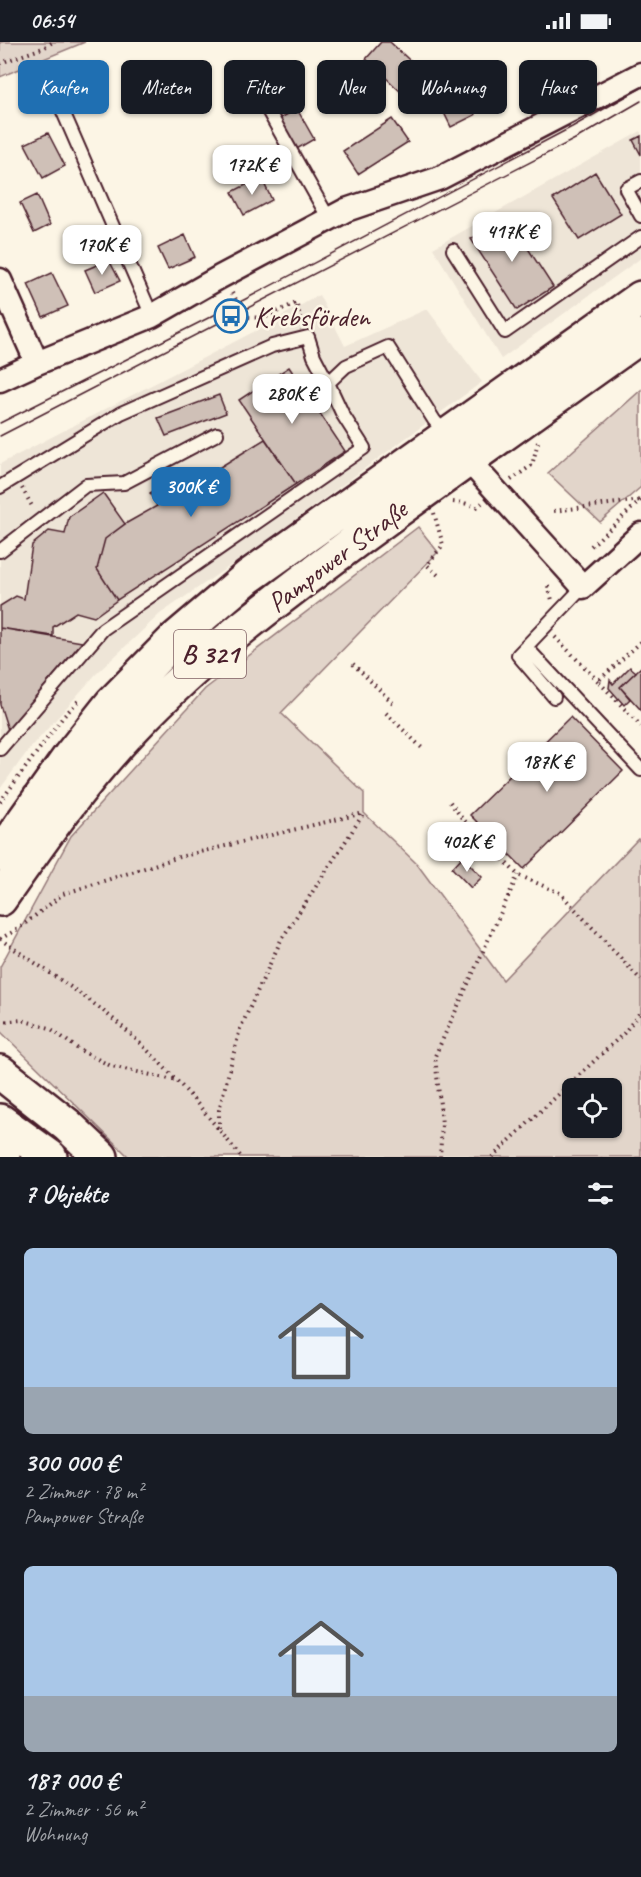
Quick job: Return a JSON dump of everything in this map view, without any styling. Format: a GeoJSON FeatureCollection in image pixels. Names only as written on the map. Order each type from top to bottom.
{"type":"FeatureCollection","features":[{"type":"Feature","properties":{"kind":"main road","name":"Pampower Straße"},"geometry":{"type":"LineString","coordinates":[[0,898],[92,774],[134,727],[199,664],[641,298]]}},
{"type":"Feature","properties":{"kind":"main road","name":"Pampower Straße"},"geometry":{"type":"LineString","coordinates":[[1,851],[112,703],[174,640],[248,577],[367,491],[458,448],[641,336]]}},
{"type":"Feature","properties":{"kind":"main road"},"geometry":{"type":"LineString","coordinates":[[0,1072],[67,1125],[101,1157]]}},
{"type":"Feature","properties":{"kind":"main road"},"geometry":{"type":"LineString","coordinates":[[0,1086],[67,1125]]}},
{"type":"Feature","properties":{"kind":"main road"},"geometry":{"type":"LineString","coordinates":[[0,1121],[50,1157]]}},
{"type":"Feature","properties":{"kind":"street"},"geometry":{"type":"LineString","coordinates":[[0,380],[152,315],[346,210],[440,178],[641,74]]}},
{"type":"Feature","properties":{"kind":"street"},"geometry":{"type":"LineString","coordinates":[[0,280],[37,363]]}},
{"type":"Feature","properties":{"kind":"street"},"geometry":{"type":"LineString","coordinates":[[458,448],[584,586],[641,534]]}},
{"type":"Feature","properties":{"kind":"lane"},"geometry":{"type":"LineString","coordinates":[[64,114],[152,315]]}},
{"type":"Feature","properties":{"kind":"lane"},"geometry":{"type":"LineString","coordinates":[[270,114],[328,219]]}},
{"type":"Feature","properties":{"kind":"lane"},"geometry":{"type":"LineString","coordinates":[[639,209],[626,189],[641,181]]}},
{"type":"Feature","properties":{"kind":"lane"},"geometry":{"type":"LineString","coordinates":[[453,250],[505,332],[641,237]]}},
{"type":"Feature","properties":{"kind":"lane"},"geometry":{"type":"LineString","coordinates":[[0,487],[121,413],[272,346],[308,337],[314,356],[343,415],[364,448],[104,629],[0,749]]}},
{"type":"Feature","properties":{"kind":"lane"},"geometry":{"type":"LineString","coordinates":[[328,383],[346,366],[388,347],[434,420],[458,448]]}},
{"type":"Feature","properties":{"kind":"lane"},"geometry":{"type":"LineString","coordinates":[[0,551],[86,485],[124,483],[217,434]]}},
{"type":"Feature","properties":{"kind":"lane"},"geometry":{"type":"LineString","coordinates":[[554,697],[518,655],[584,586]]}},
{"type":"Feature","properties":{"kind":"lane"},"geometry":{"type":"LineString","coordinates":[[526,646],[641,770]]}},
{"type":"Feature","properties":{"kind":"path"},"geometry":{"type":"LineString","coordinates":[[0,63],[43,48],[52,42]]}},
{"type":"Feature","properties":{"kind":"path"},"geometry":{"type":"LineString","coordinates":[[220,277],[247,317],[264,318],[296,303],[308,337]]}},
{"type":"Feature","properties":{"kind":"path"},"geometry":{"type":"LineString","coordinates":[[448,502],[477,507],[496,490],[532,465],[541,432]]}},
{"type":"Feature","properties":{"kind":"path"},"geometry":{"type":"LineString","coordinates":[[17,477],[40,520]]}},
{"type":"Feature","properties":{"kind":"path"},"geometry":{"type":"LineString","coordinates":[[554,511],[641,500]]}},
{"type":"Feature","properties":{"kind":"path"},"geometry":{"type":"LineString","coordinates":[[591,546],[641,500]]}},
{"type":"Feature","properties":{"kind":"path"},"geometry":{"type":"LineString","coordinates":[[544,626],[641,726]]}},
{"type":"Feature","properties":{"kind":"path"},"geometry":{"type":"LineString","coordinates":[[598,681],[641,642]]}},
{"type":"Feature","properties":{"kind":"path"},"geometry":{"type":"LineString","coordinates":[[353,664],[394,704]]}},
{"type":"Feature","properties":{"kind":"path"},"geometry":{"type":"LineString","coordinates":[[386,713],[424,750]]}},
{"type":"Feature","properties":{"kind":"path"},"geometry":{"type":"LineString","coordinates":[[450,802],[461,817],[518,875],[560,893],[641,980]]}},
{"type":"Feature","properties":{"kind":"path"},"geometry":{"type":"LineString","coordinates":[[219,1129],[219,1110],[240,1029],[281,940],[364,813],[179,857],[63,894],[18,929],[0,939],[101,1010],[131,1035],[178,1082],[241,1157]]}},
{"type":"Feature","properties":{"kind":"path"},"geometry":{"type":"LineString","coordinates":[[440,1157],[442,1124],[435,1056],[518,875]]}},
{"type":"Feature","properties":{"kind":"path"},"geometry":{"type":"LineString","coordinates":[[492,1157],[624,1033],[641,1011]]}},
{"type":"Feature","properties":{"kind":"path"},"geometry":{"type":"LineString","coordinates":[[0,1022],[21,1020],[50,1028],[78,1049],[111,1066],[178,1082]]}},
{"type":"Feature","properties":{"kind":"shaded area"},"geometry":{"type":"Polygon","coordinates":[[[0,42],[85,42],[41,60],[18,60],[18,70],[0,77],[0,42]]]}},
{"type":"Feature","properties":{"kind":"shaded area"},"geometry":{"type":"Polygon","coordinates":[[[641,131],[641,258],[501,359],[433,248],[641,131]]]}},
{"type":"Feature","properties":{"kind":"shaded area"},"geometry":{"type":"Polygon","coordinates":[[[319,295],[345,346],[427,309],[482,382],[273,536],[160,614],[96,674],[27,752],[0,789],[0,464],[259,329],[319,295]]]}},
{"type":"Feature","properties":{"kind":"shaded area"},"geometry":{"type":"Polygon","coordinates":[[[641,390],[641,487],[600,522],[548,473],[641,390]]]}},
{"type":"Feature","properties":{"kind":"shaded area"},"geometry":{"type":"Polygon","coordinates":[[[418,527],[438,552],[281,713],[364,793],[364,813],[417,864],[503,980],[638,839],[641,843],[641,1157],[129,1157],[0,1031],[0,967],[71,836],[205,689],[418,527]]]}},
{"type":"Feature","properties":{"kind":"building"},"geometry":{"type":"Polygon","coordinates":[[[381,42],[390,42],[409,60],[398,60],[398,89],[386,78],[386,60],[366,59],[381,42]]]}},
{"type":"Feature","properties":{"kind":"building"},"geometry":{"type":"Polygon","coordinates":[[[288,114],[300,114],[314,139],[295,150],[277,120],[288,114]]]}},
{"type":"Feature","properties":{"kind":"building"},"geometry":{"type":"Polygon","coordinates":[[[445,114],[474,114],[475,115],[451,127],[445,114]]]}},
{"type":"Feature","properties":{"kind":"building"},"geometry":{"type":"Polygon","coordinates":[[[392,119],[408,142],[358,174],[343,151],[392,119]]]}},
{"type":"Feature","properties":{"kind":"building"},"geometry":{"type":"Polygon","coordinates":[[[48,133],[65,166],[43,178],[25,144],[48,133]]]}},
{"type":"Feature","properties":{"kind":"building"},"geometry":{"type":"Polygon","coordinates":[[[641,136],[641,155],[633,140],[641,136]]]}},
{"type":"Feature","properties":{"kind":"building"},"geometry":{"type":"Polygon","coordinates":[[[595,172],[621,214],[579,240],[553,199],[595,172]]]}},
{"type":"Feature","properties":{"kind":"building"},"geometry":{"type":"Polygon","coordinates":[[[261,177],[272,200],[244,215],[232,192],[261,177]]]}},
{"type":"Feature","properties":{"kind":"building"},"geometry":{"type":"Polygon","coordinates":[[[37,195],[50,225],[34,233],[20,203],[37,195]]]}},
{"type":"Feature","properties":{"kind":"building"},"geometry":{"type":"Polygon","coordinates":[[[507,216],[553,287],[517,310],[471,239],[507,216]]]}},
{"type":"Feature","properties":{"kind":"building"},"geometry":{"type":"Polygon","coordinates":[[[185,235],[195,257],[168,269],[158,248],[185,235]]]}},
{"type":"Feature","properties":{"kind":"building"},"geometry":{"type":"Polygon","coordinates":[[[109,260],[120,281],[95,292],[85,270],[109,260]]]}},
{"type":"Feature","properties":{"kind":"building"},"geometry":{"type":"Polygon","coordinates":[[[52,273],[68,306],[43,317],[28,284],[52,273]]]}},
{"type":"Feature","properties":{"kind":"building"},"geometry":{"type":"Polygon","coordinates":[[[289,367],[345,451],[296,484],[239,400],[289,367]]]}},
{"type":"Feature","properties":{"kind":"building"},"geometry":{"type":"Polygon","coordinates":[[[219,395],[226,413],[166,436],[158,418],[219,395]]]}},
{"type":"Feature","properties":{"kind":"building"},"geometry":{"type":"Polygon","coordinates":[[[265,439],[296,484],[117,600],[97,569],[105,539],[125,524],[157,506],[150,493],[171,480],[180,492],[265,439]]]}},
{"type":"Feature","properties":{"kind":"building"},"geometry":{"type":"Polygon","coordinates":[[[103,493],[125,524],[105,539],[97,569],[117,600],[94,617],[76,612],[53,627],[53,636],[0,628],[0,606],[16,596],[24,599],[32,545],[49,531],[65,534],[69,517],[103,493]]]}},
{"type":"Feature","properties":{"kind":"building"},"geometry":{"type":"Polygon","coordinates":[[[0,628],[82,642],[8,730],[0,705],[0,628]]]}},
{"type":"Feature","properties":{"kind":"building"},"geometry":{"type":"Polygon","coordinates":[[[630,667],[636,672],[620,687],[630,699],[624,705],[609,688],[610,680],[613,684],[630,667]]]}},
{"type":"Feature","properties":{"kind":"building"},"geometry":{"type":"Polygon","coordinates":[[[641,667],[641,710],[620,687],[641,667]]]}},
{"type":"Feature","properties":{"kind":"building"},"geometry":{"type":"Polygon","coordinates":[[[570,717],[623,771],[524,869],[470,815],[570,717]]]}},
{"type":"Feature","properties":{"kind":"building"},"geometry":{"type":"Polygon","coordinates":[[[462,857],[482,877],[471,888],[452,868],[462,857]]]}},
{"type":"Feature","properties":{"kind":"tram line"},"geometry":{"type":"LineString","coordinates":[[0,423],[238,303],[572,127],[641,88]]}},
{"type":"Feature","properties":{"kind":"tram line"},"geometry":{"type":"LineString","coordinates":[[0,436],[579,137],[641,101]]}},
{"type":"Feature","properties":{"kind":"place","name":"Krebsförden"},"geometry":{"type":"Point","coordinates":[231,316]}}]}
